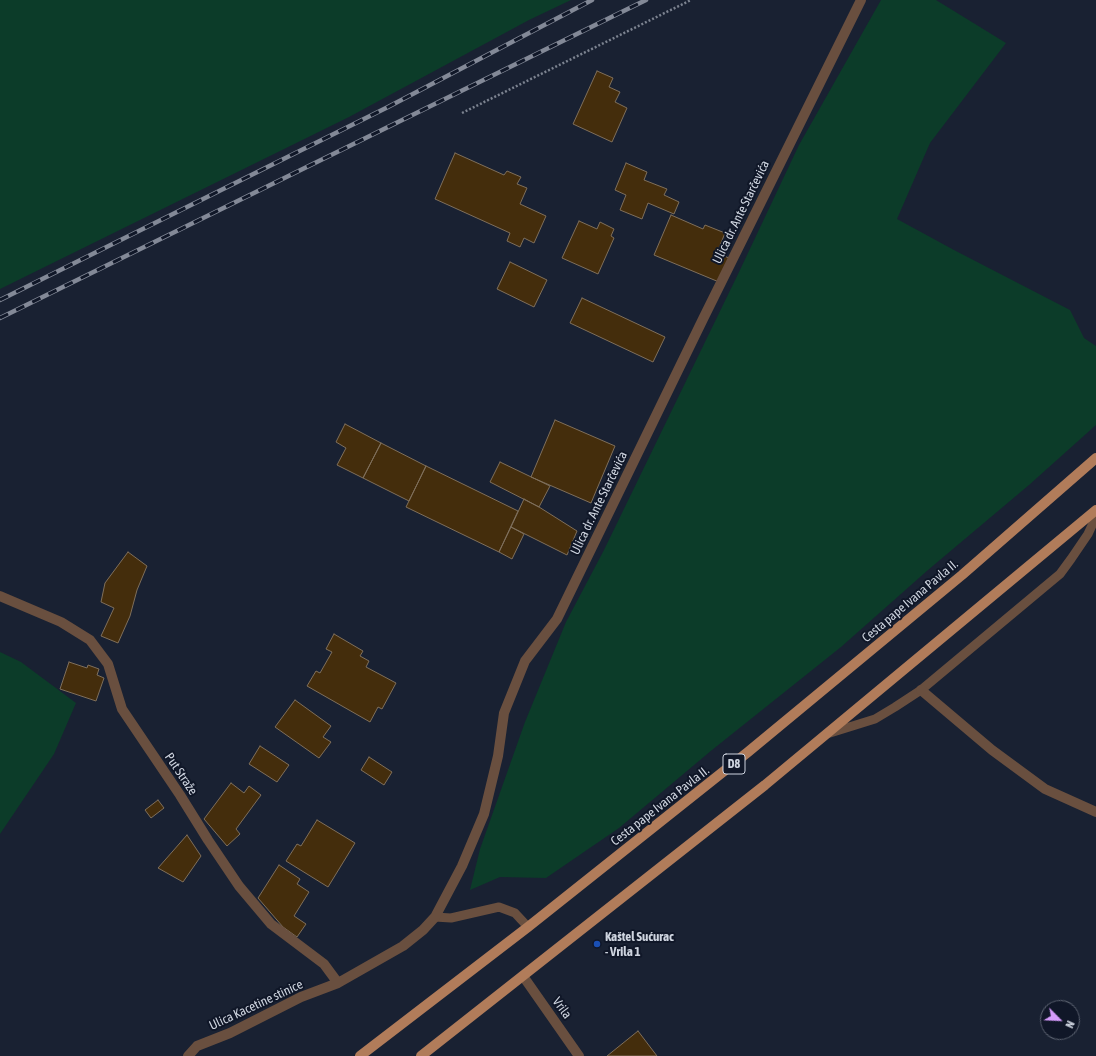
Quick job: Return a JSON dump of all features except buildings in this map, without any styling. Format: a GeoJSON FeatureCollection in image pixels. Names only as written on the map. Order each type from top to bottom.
{"type":"FeatureCollection","features":[{"type":"Feature","properties":{"kind":"main road","name":"Cesta pape Ivana Pavla II."},"geometry":{"type":"LineString","coordinates":[[360,1056],[528,927],[754,747],[962,575],[1096,458]]}},
{"type":"Feature","properties":{"kind":"main road"},"geometry":{"type":"LineString","coordinates":[[421,1056],[830,733],[1096,510]]}},
{"type":"Feature","properties":{"kind":"street","name":"Ulica dr. Ante Starčevića"},"geometry":{"type":"LineString","coordinates":[[338,983],[403,946],[423,930],[434,916],[462,866],[484,814],[498,756],[504,713],[525,662],[557,619],[699,326],[861,0]]}},
{"type":"Feature","properties":{"kind":"street","name":"Put Straže"},"geometry":{"type":"LineString","coordinates":[[0,596],[61,622],[90,640],[108,664],[122,709],[180,795],[238,886],[271,924],[324,964],[338,983]]}},
{"type":"Feature","properties":{"kind":"street"},"geometry":{"type":"LineString","coordinates":[[921,690],[992,750],[1045,789],[1096,812]]}},
{"type":"Feature","properties":{"kind":"street","name":"Vrila"},"geometry":{"type":"LineString","coordinates":[[523,976],[579,1056]]}},
{"type":"Feature","properties":{"kind":"street","name":"Ulica Kacetine stinice"},"geometry":{"type":"LineString","coordinates":[[188,1056],[197,1046],[230,1033],[301,997],[338,983]]}},
{"type":"Feature","properties":{"kind":"lane"},"geometry":{"type":"LineString","coordinates":[[830,733],[875,719],[921,690],[1060,574],[1076,553],[1096,518]]}},
{"type":"Feature","properties":{"kind":"lane"},"geometry":{"type":"LineString","coordinates":[[434,916],[451,918],[499,907],[515,913],[528,927]]}},
{"type":"Feature","properties":{"kind":"path"},"geometry":{"type":"LineString","coordinates":[[462,113],[691,0]]}},
{"type":"Feature","properties":{"kind":"green space"},"geometry":{"type":"Polygon","coordinates":[[[0,0],[571,0],[529,20],[349,117],[0,289],[0,0]]]}},
{"type":"Feature","properties":{"kind":"green space"},"geometry":{"type":"Polygon","coordinates":[[[881,0],[936,0],[1006,43],[930,143],[897,219],[1070,310],[1084,338],[1096,346],[1096,425],[1029,485],[928,570],[841,647],[712,750],[619,828],[546,878],[500,877],[470,890],[480,849],[525,722],[566,622],[604,550],[799,145],[881,0]]]}},
{"type":"Feature","properties":{"kind":"green space"},"geometry":{"type":"Polygon","coordinates":[[[0,652],[21,662],[76,703],[54,754],[0,834],[0,652]]]}},
{"type":"Feature","properties":{"kind":"railway"},"geometry":{"type":"LineString","coordinates":[[0,300],[388,107],[592,0]]}},
{"type":"Feature","properties":{"kind":"railway"},"geometry":{"type":"LineString","coordinates":[[0,318],[646,0]]}},
{"type":"Feature","properties":{"kind":"place","name":"Kaštel Sućurac - Vrila 1"},"geometry":{"type":"Point","coordinates":[597,944]}}]}
